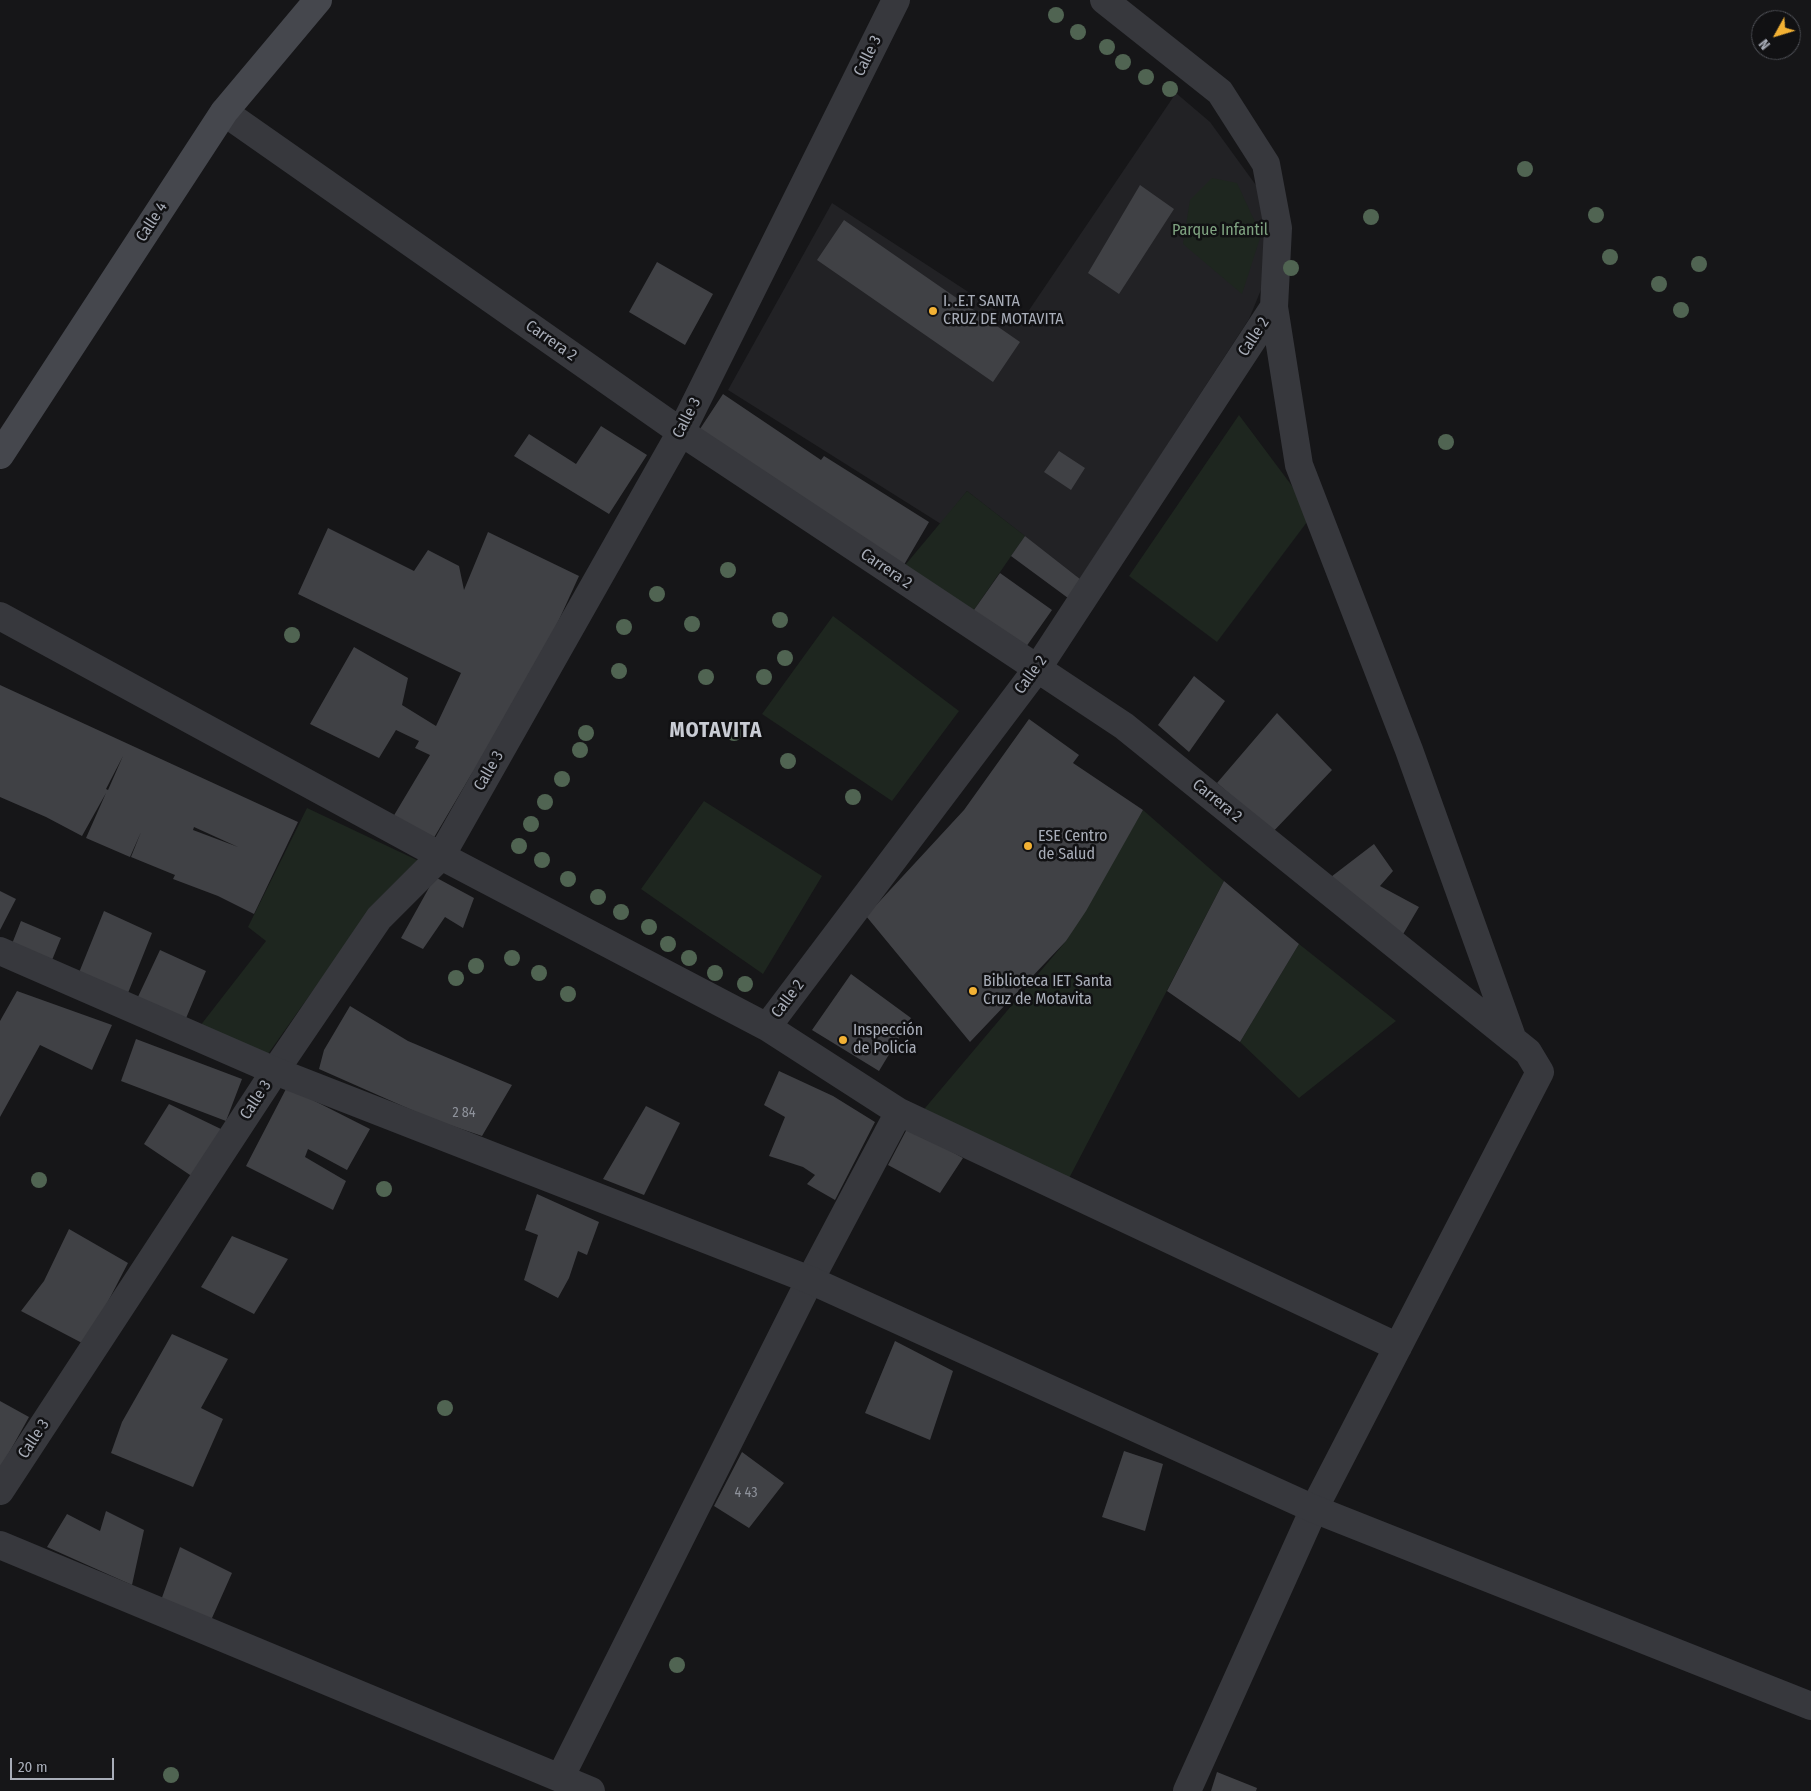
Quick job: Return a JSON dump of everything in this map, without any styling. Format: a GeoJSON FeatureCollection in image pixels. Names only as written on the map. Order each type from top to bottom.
{"type":"FeatureCollection","features":[{"type":"Feature","properties":{"kind":"main road","name":"Calle 4"},"geometry":{"type":"LineString","coordinates":[[0,455],[224,112],[318,0]]}},
{"type":"Feature","properties":{"kind":"street","name":"Calle 3"},"geometry":{"type":"LineString","coordinates":[[0,1492],[275,1071],[379,918],[441,856],[681,432],[896,0]]}},
{"type":"Feature","properties":{"kind":"street"},"geometry":{"type":"LineString","coordinates":[[1104,0],[1220,92],[1266,164],[1278,228],[1274,307],[1299,464],[1521,1046],[1540,1072],[1314,1509],[1187,1791]]}},
{"type":"Feature","properties":{"kind":"street","name":"Carrera 2"},"geometry":{"type":"LineString","coordinates":[[224,112],[681,432],[1124,726],[1521,1046]]}},
{"type":"Feature","properties":{"kind":"street","name":"Calle 2"},"geometry":{"type":"LineString","coordinates":[[767,1027],[1037,669],[1274,307]]}},
{"type":"Feature","properties":{"kind":"street"},"geometry":{"type":"LineString","coordinates":[[0,616],[441,856],[767,1027],[899,1112],[1398,1347]]}},
{"type":"Feature","properties":{"kind":"street"},"geometry":{"type":"LineString","coordinates":[[0,951],[275,1071],[810,1280],[1314,1509],[1811,1706]]}},
{"type":"Feature","properties":{"kind":"street"},"geometry":{"type":"LineString","coordinates":[[560,1778],[810,1280],[899,1112]]}},
{"type":"Feature","properties":{"kind":"street"},"geometry":{"type":"LineString","coordinates":[[0,1545],[591,1791]]}},
{"type":"Feature","properties":{"kind":"shaded area"},"geometry":{"type":"Polygon","coordinates":[[[1176,93],[1210,122],[1258,188],[1268,233],[1265,280],[1249,319],[1080,579],[967,491],[941,524],[728,390],[832,203],[1019,325],[1176,93]]]}},
{"type":"Feature","properties":{"kind":"green space","name":"Parque Infantil"},"geometry":{"type":"Polygon","coordinates":[[[1212,178],[1237,183],[1261,235],[1242,294],[1183,244],[1190,200],[1212,178]]]}},
{"type":"Feature","properties":{"kind":"green space"},"geometry":{"type":"Polygon","coordinates":[[[1239,415],[1313,514],[1217,642],[1129,576],[1239,415]]]}},
{"type":"Feature","properties":{"kind":"green space"},"geometry":{"type":"Polygon","coordinates":[[[967,491],[1025,536],[969,617],[901,570],[967,491]]]}},
{"type":"Feature","properties":{"kind":"green space"},"geometry":{"type":"Polygon","coordinates":[[[833,616],[959,711],[892,801],[762,714],[833,616]]]}},
{"type":"Feature","properties":{"kind":"green space"},"geometry":{"type":"Polygon","coordinates":[[[704,801],[822,876],[763,974],[641,889],[704,801]]]}},
{"type":"Feature","properties":{"kind":"green space"},"geometry":{"type":"Polygon","coordinates":[[[307,808],[421,862],[319,982],[268,1054],[200,1026],[266,941],[248,927],[307,808]]]}},
{"type":"Feature","properties":{"kind":"green space"},"geometry":{"type":"Polygon","coordinates":[[[1143,810],[1224,881],[1065,1186],[920,1114],[1066,941],[1143,810]]]}},
{"type":"Feature","properties":{"kind":"green space"},"geometry":{"type":"Polygon","coordinates":[[[1299,944],[1396,1021],[1299,1098],[1240,1042],[1299,944]]]}},
{"type":"Feature","properties":{"kind":"building"},"geometry":{"type":"Polygon","coordinates":[[[1140,185],[1174,209],[1119,294],[1088,273],[1140,185]]]}},
{"type":"Feature","properties":{"kind":"building","name":"I. .E.T SANTA CRUZ DE MOTAVITA"},"geometry":{"type":"Polygon","coordinates":[[[844,220],[1020,342],[993,382],[817,260],[844,220]]]}},
{"type":"Feature","properties":{"kind":"building"},"geometry":{"type":"Polygon","coordinates":[[[657,262],[713,294],[685,345],[629,312],[657,262]]]}},
{"type":"Feature","properties":{"kind":"building"},"geometry":{"type":"Polygon","coordinates":[[[723,394],[821,460],[824,456],[929,522],[901,570],[698,432],[723,394]]]}},
{"type":"Feature","properties":{"kind":"building"},"geometry":{"type":"Polygon","coordinates":[[[601,426],[647,455],[609,514],[514,456],[529,434],[576,464],[601,426]]]}},
{"type":"Feature","properties":{"kind":"building"},"geometry":{"type":"Polygon","coordinates":[[[1059,451],[1085,468],[1071,490],[1044,472],[1059,451]]]}},
{"type":"Feature","properties":{"kind":"building"},"geometry":{"type":"Polygon","coordinates":[[[328,528],[414,571],[428,550],[459,566],[464,590],[488,532],[579,576],[521,703],[471,775],[432,841],[393,817],[430,755],[415,748],[419,741],[396,730],[379,758],[310,724],[354,647],[408,678],[402,705],[436,726],[461,673],[298,594],[328,528]]]}},
{"type":"Feature","properties":{"kind":"building"},"geometry":{"type":"Polygon","coordinates":[[[1025,536],[1080,579],[1068,598],[1011,556],[1025,536]]]}},
{"type":"Feature","properties":{"kind":"building"},"geometry":{"type":"Polygon","coordinates":[[[1000,573],[1052,610],[1021,654],[969,617],[1000,573]]]}},
{"type":"Feature","properties":{"kind":"building"},"geometry":{"type":"Polygon","coordinates":[[[1194,676],[1225,701],[1189,752],[1158,725],[1194,676]]]}},
{"type":"Feature","properties":{"kind":"building"},"geometry":{"type":"Polygon","coordinates":[[[0,685],[298,822],[254,914],[218,896],[173,879],[175,875],[131,857],[141,832],[130,857],[86,838],[106,793],[82,836],[46,817],[0,797],[0,685]],[[123,756],[106,789],[108,790],[123,756]],[[194,827],[193,830],[238,847],[194,827]]]}},
{"type":"Feature","properties":{"kind":"building"},"geometry":{"type":"Polygon","coordinates":[[[1277,713],[1332,770],[1269,836],[1248,810],[1217,783],[1277,713]]]}},
{"type":"Feature","properties":{"kind":"building"},"geometry":{"type":"Polygon","coordinates":[[[1029,719],[1079,755],[1073,763],[1143,810],[1086,911],[1066,941],[970,1042],[866,916],[964,810],[1029,719]]]}},
{"type":"Feature","properties":{"kind":"building"},"geometry":{"type":"Polygon","coordinates":[[[1374,844],[1393,871],[1380,886],[1419,907],[1402,936],[1327,880],[1374,844]]]}},
{"type":"Feature","properties":{"kind":"building"},"geometry":{"type":"Polygon","coordinates":[[[435,877],[474,898],[463,928],[445,917],[423,949],[401,938],[435,877]]]}},
{"type":"Feature","properties":{"kind":"building"},"geometry":{"type":"Polygon","coordinates":[[[1224,881],[1299,944],[1240,1042],[1167,991],[1224,881]]]}},
{"type":"Feature","properties":{"kind":"building"},"geometry":{"type":"Polygon","coordinates":[[[0,891],[16,899],[0,930],[0,891]]]}},
{"type":"Feature","properties":{"kind":"building"},"geometry":{"type":"Polygon","coordinates":[[[104,911],[152,933],[126,998],[76,980],[104,911]]]}},
{"type":"Feature","properties":{"kind":"building"},"geometry":{"type":"Polygon","coordinates":[[[21,921],[61,938],[48,970],[8,954],[21,921]]]}},
{"type":"Feature","properties":{"kind":"building"},"geometry":{"type":"Polygon","coordinates":[[[160,950],[206,971],[184,1023],[136,1001],[160,950]]]}},
{"type":"Feature","properties":{"kind":"building"},"geometry":{"type":"Polygon","coordinates":[[[851,974],[911,1018],[879,1071],[812,1030],[851,974]]]}},
{"type":"Feature","properties":{"kind":"building"},"geometry":{"type":"Polygon","coordinates":[[[17,991],[112,1025],[92,1070],[40,1045],[0,1117],[0,1021],[17,991]]]}},
{"type":"Feature","properties":{"kind":"building"},"geometry":{"type":"Polygon","coordinates":[[[350,1006],[408,1041],[512,1085],[482,1136],[432,1119],[319,1069],[324,1050],[350,1006]]]}},
{"type":"Feature","properties":{"kind":"building"},"geometry":{"type":"Polygon","coordinates":[[[136,1039],[242,1079],[226,1121],[121,1081],[136,1039]]]}},
{"type":"Feature","properties":{"kind":"building"},"geometry":{"type":"Polygon","coordinates":[[[779,1071],[833,1096],[875,1122],[835,1200],[807,1184],[815,1175],[803,1167],[769,1156],[785,1117],[764,1105],[779,1071]]]}},
{"type":"Feature","properties":{"kind":"building"},"geometry":{"type":"Polygon","coordinates":[[[287,1087],[370,1129],[347,1170],[308,1149],[305,1157],[346,1181],[333,1210],[246,1166],[287,1087]]]}},
{"type":"Feature","properties":{"kind":"building"},"geometry":{"type":"Polygon","coordinates":[[[169,1104],[223,1130],[193,1177],[144,1144],[169,1104]]]}},
{"type":"Feature","properties":{"kind":"building"},"geometry":{"type":"Polygon","coordinates":[[[646,1106],[680,1123],[644,1195],[603,1179],[646,1106]]]}},
{"type":"Feature","properties":{"kind":"building"},"geometry":{"type":"Polygon","coordinates":[[[908,1127],[963,1158],[940,1193],[888,1165],[908,1127]]]}},
{"type":"Feature","properties":{"kind":"building"},"geometry":{"type":"Polygon","coordinates":[[[537,1194],[599,1222],[587,1255],[578,1251],[569,1278],[558,1298],[524,1280],[538,1235],[525,1230],[537,1194]]]}},
{"type":"Feature","properties":{"kind":"building"},"geometry":{"type":"Polygon","coordinates":[[[69,1229],[128,1263],[101,1315],[82,1343],[21,1311],[44,1281],[69,1229]]]}},
{"type":"Feature","properties":{"kind":"building"},"geometry":{"type":"Polygon","coordinates":[[[232,1236],[288,1259],[254,1314],[201,1287],[232,1236]]]}},
{"type":"Feature","properties":{"kind":"building"},"geometry":{"type":"Polygon","coordinates":[[[172,1334],[228,1359],[201,1408],[223,1419],[193,1487],[111,1453],[122,1422],[172,1334]]]}},
{"type":"Feature","properties":{"kind":"building"},"geometry":{"type":"Polygon","coordinates":[[[895,1341],[953,1371],[930,1440],[865,1413],[895,1341]]]}},
{"type":"Feature","properties":{"kind":"building"},"geometry":{"type":"Polygon","coordinates":[[[0,1401],[29,1417],[0,1469],[0,1401]]]}},
{"type":"Feature","properties":{"kind":"building"},"geometry":{"type":"Polygon","coordinates":[[[1124,1451],[1163,1464],[1145,1531],[1102,1517],[1124,1451]]]}},
{"type":"Feature","properties":{"kind":"building"},"geometry":{"type":"Polygon","coordinates":[[[742,1452],[784,1483],[749,1528],[714,1506],[742,1452]]]}},
{"type":"Feature","properties":{"kind":"building"},"geometry":{"type":"Polygon","coordinates":[[[106,1511],[144,1530],[132,1585],[47,1547],[67,1514],[100,1531],[106,1511]]]}},
{"type":"Feature","properties":{"kind":"building"},"geometry":{"type":"Polygon","coordinates":[[[180,1547],[232,1573],[208,1627],[159,1606],[180,1547]]]}},
{"type":"Feature","properties":{"kind":"building"},"geometry":{"type":"Polygon","coordinates":[[[1217,1772],[1257,1788],[1256,1791],[1211,1791],[1217,1772]]]}},
{"type":"Feature","properties":{"kind":"place","name":"I. .E.T SANTA CRUZ DE MOTAVITA"},"geometry":{"type":"Point","coordinates":[933,311]}},
{"type":"Feature","properties":{"kind":"place","name":"ESE Centro de Salud"},"geometry":{"type":"Point","coordinates":[1028,846]}},
{"type":"Feature","properties":{"kind":"place","name":"Biblioteca IET Santa Cruz de Motavita"},"geometry":{"type":"Point","coordinates":[973,991]}},
{"type":"Feature","properties":{"kind":"place","name":"Inspección de Policía"},"geometry":{"type":"Point","coordinates":[843,1040]}},
{"type":"Feature","properties":{"kind":"district","name":"MOTAVITA"},"geometry":{"type":"Point","coordinates":[716,731]}}]}
